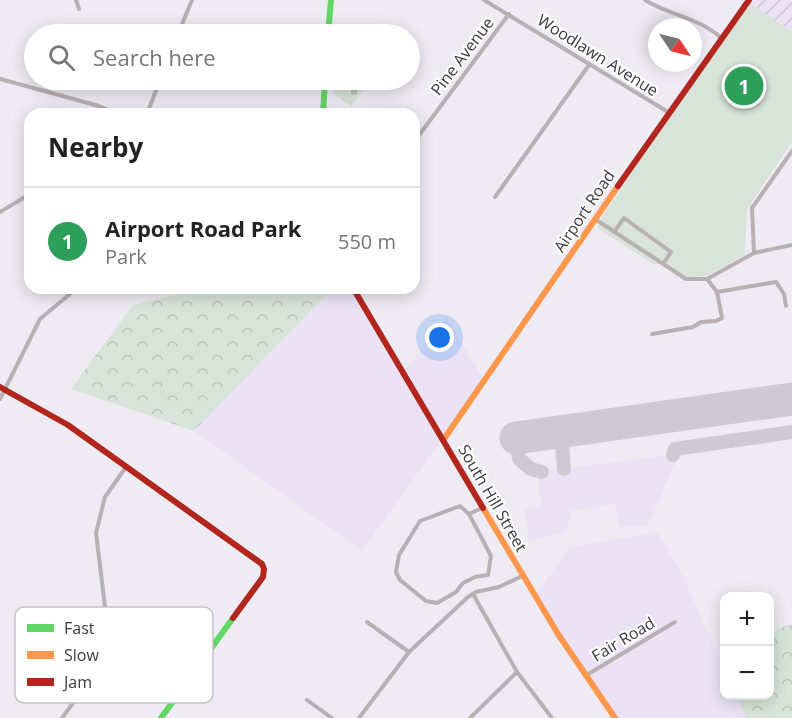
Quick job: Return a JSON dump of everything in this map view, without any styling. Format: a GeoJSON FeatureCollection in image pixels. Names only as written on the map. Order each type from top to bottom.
{"type":"FeatureCollection","features":[{"type":"Feature","properties":{"kind":"street"},"geometry":{"type":"LineString","coordinates":[[76,0],[79,9]]}},
{"type":"Feature","properties":{"kind":"street"},"geometry":{"type":"LineString","coordinates":[[182,24],[192,0]]}},
{"type":"Feature","properties":{"kind":"street"},"geometry":{"type":"LineString","coordinates":[[329,24],[331,0]]}},
{"type":"Feature","properties":{"kind":"street","name":"Woodlawn Avenue"},"geometry":{"type":"LineString","coordinates":[[484,0],[668,112]]}},
{"type":"Feature","properties":{"kind":"street"},"geometry":{"type":"LineString","coordinates":[[645,0],[657,8],[712,29],[721,38]]}},
{"type":"Feature","properties":{"kind":"street","name":"Airport Road"},"geometry":{"type":"LineString","coordinates":[[444,439],[668,112],[749,0]]}},
{"type":"Feature","properties":{"kind":"street","name":"Pine Avenue"},"geometry":{"type":"LineString","coordinates":[[420,134],[509,14]]}},
{"type":"Feature","properties":{"kind":"street"},"geometry":{"type":"LineString","coordinates":[[495,197],[589,64]]}},
{"type":"Feature","properties":{"kind":"street"},"geometry":{"type":"LineString","coordinates":[[0,79],[24,86]]}},
{"type":"Feature","properties":{"kind":"street"},"geometry":{"type":"LineString","coordinates":[[40,90],[104,108]]}},
{"type":"Feature","properties":{"kind":"street"},"geometry":{"type":"LineString","coordinates":[[149,108],[156,90]]}},
{"type":"Feature","properties":{"kind":"street"},"geometry":{"type":"LineString","coordinates":[[323,108],[324,90]]}},
{"type":"Feature","properties":{"kind":"street"},"geometry":{"type":"LineString","coordinates":[[754,253],[752,208],[792,151]]}},
{"type":"Feature","properties":{"kind":"street"},"geometry":{"type":"LineString","coordinates":[[0,212],[24,198]]}},
{"type":"Feature","properties":{"kind":"street"},"geometry":{"type":"LineString","coordinates":[[614,232],[624,218],[671,252],[663,264]]}},
{"type":"Feature","properties":{"kind":"street"},"geometry":{"type":"LineString","coordinates":[[595,219],[686,279],[707,279],[754,253],[792,245]]}},
{"type":"Feature","properties":{"kind":"street"},"geometry":{"type":"LineString","coordinates":[[652,334],[693,327],[700,322],[716,321],[722,318],[717,292],[707,279]]}},
{"type":"Feature","properties":{"kind":"street"},"geometry":{"type":"LineString","coordinates":[[717,292],[776,282],[784,294],[786,306]]}},
{"type":"Feature","properties":{"kind":"street"},"geometry":{"type":"LineString","coordinates":[[0,399],[2,388],[40,320],[70,294]]}},
{"type":"Feature","properties":{"kind":"street","name":"South Hill Street"},"geometry":{"type":"LineString","coordinates":[[357,294],[444,439],[522,576],[584,677],[615,718]]}},
{"type":"Feature","properties":{"kind":"street"},"geometry":{"type":"LineString","coordinates":[[2,388],[52,414],[262,564],[263,577],[213,647]]}},
{"type":"Feature","properties":{"kind":"street"},"geometry":{"type":"LineString","coordinates":[[105,607],[96,533],[105,497],[126,467]]}},
{"type":"Feature","properties":{"kind":"street"},"geometry":{"type":"LineString","coordinates":[[460,507],[469,514],[491,556],[488,575],[475,577],[463,583],[456,592],[437,603],[426,601],[400,580],[396,572],[399,555],[420,521],[460,507]]}},
{"type":"Feature","properties":{"kind":"street"},"geometry":{"type":"LineString","coordinates":[[469,514],[483,508]]}},
{"type":"Feature","properties":{"kind":"street"},"geometry":{"type":"LineString","coordinates":[[359,718],[409,652],[473,594],[484,589],[499,587],[522,576]]}},
{"type":"Feature","properties":{"kind":"street"},"geometry":{"type":"LineString","coordinates":[[473,594],[517,672],[552,718]]}},
{"type":"Feature","properties":{"kind":"street"},"geometry":{"type":"LineString","coordinates":[[367,622],[409,652]]}},
{"type":"Feature","properties":{"kind":"street","name":"Fair Road"},"geometry":{"type":"LineString","coordinates":[[584,677],[675,622]]}},
{"type":"Feature","properties":{"kind":"street"},"geometry":{"type":"LineString","coordinates":[[470,718],[517,672]]}},
{"type":"Feature","properties":{"kind":"street"},"geometry":{"type":"LineString","coordinates":[[307,700],[332,718]]}},
{"type":"Feature","properties":{"kind":"street"},"geometry":{"type":"LineString","coordinates":[[62,718],[73,703]]}},
{"type":"Feature","properties":{"kind":"street"},"geometry":{"type":"LineString","coordinates":[[162,718],[173,703]]}},
{"type":"Feature","properties":{"kind":"shaded area"},"geometry":{"type":"Polygon","coordinates":[[[748,0],[792,0],[792,32],[747,1],[748,0]]]}},
{"type":"Feature","properties":{"kind":"shaded area"},"geometry":{"type":"Polygon","coordinates":[[[327,294],[354,294],[403,374],[446,315],[484,381],[362,551],[194,431],[327,294]]]}},
{"type":"Feature","properties":{"kind":"shaded area"},"geometry":{"type":"Polygon","coordinates":[[[679,454],[648,525],[619,527],[615,504],[571,511],[567,531],[529,542],[525,508],[541,506],[537,472],[679,454]]]}},
{"type":"Feature","properties":{"kind":"shaded area"},"geometry":{"type":"Polygon","coordinates":[[[657,532],[683,576],[720,661],[720,700],[738,700],[746,718],[618,718],[589,681],[536,595],[570,547],[657,532]]]}},
{"type":"Feature","properties":{"kind":"green space"},"geometry":{"type":"Polygon","coordinates":[[[747,1],[792,32],[792,142],[747,209],[745,254],[713,273],[694,277],[673,272],[660,264],[655,265],[597,228],[699,72],[702,72],[702,68],[747,1]]]}},
{"type":"Feature","properties":{"kind":"green space"},"geometry":{"type":"Polygon","coordinates":[[[335,90],[363,90],[351,106],[333,93],[335,90]]]}},
{"type":"Feature","properties":{"kind":"green space"},"geometry":{"type":"Polygon","coordinates":[[[179,294],[327,294],[194,431],[71,389],[133,305],[179,294]]]}},
{"type":"Feature","properties":{"kind":"green space"},"geometry":{"type":"Polygon","coordinates":[[[792,625],[792,718],[746,718],[738,700],[774,700],[774,632],[782,627],[792,625]]]}},
{"type":"Feature","properties":{"kind":"taxiway"},"geometry":{"type":"LineString","coordinates":[[561,432],[564,469]]}},
{"type":"Feature","properties":{"kind":"taxiway"},"geometry":{"type":"LineString","coordinates":[[673,455],[675,449],[792,432]]}},
{"type":"Feature","properties":{"kind":"taxiway"},"geometry":{"type":"LineString","coordinates":[[516,438],[519,459],[531,469],[542,472]]}},
{"type":"Feature","properties":{"kind":"runway"},"geometry":{"type":"LineString","coordinates":[[516,438],[792,399]]}},
{"type":"Feature","properties":{"kind":"traffic: fast"},"geometry":{"type":"LineString","coordinates":[[329,24],[331,0]]}},
{"type":"Feature","properties":{"kind":"traffic: fast"},"geometry":{"type":"LineString","coordinates":[[323,108],[324,90]]}},
{"type":"Feature","properties":{"kind":"traffic: fast"},"geometry":{"type":"LineString","coordinates":[[213,646],[233,618]]}},
{"type":"Feature","properties":{"kind":"traffic: fast"},"geometry":{"type":"LineString","coordinates":[[161,718],[172,703]]}},
{"type":"Feature","properties":{"kind":"traffic: slow"},"geometry":{"type":"LineString","coordinates":[[444,439],[618,186]]}},
{"type":"Feature","properties":{"kind":"traffic: slow"},"geometry":{"type":"LineString","coordinates":[[483,508],[558,634],[615,718]]}},
{"type":"Feature","properties":{"kind":"traffic: jam"},"geometry":{"type":"LineString","coordinates":[[618,186],[749,0]]}},
{"type":"Feature","properties":{"kind":"traffic: jam"},"geometry":{"type":"LineString","coordinates":[[357,294],[483,508]]}},
{"type":"Feature","properties":{"kind":"traffic: jam"},"geometry":{"type":"LineString","coordinates":[[0,387],[68,425],[262,564],[263,577],[233,618]]}},
{"type":"Feature","properties":{"kind":"place","name":"Airport Road Park"},"geometry":{"type":"Point","coordinates":[744,86]}}]}
